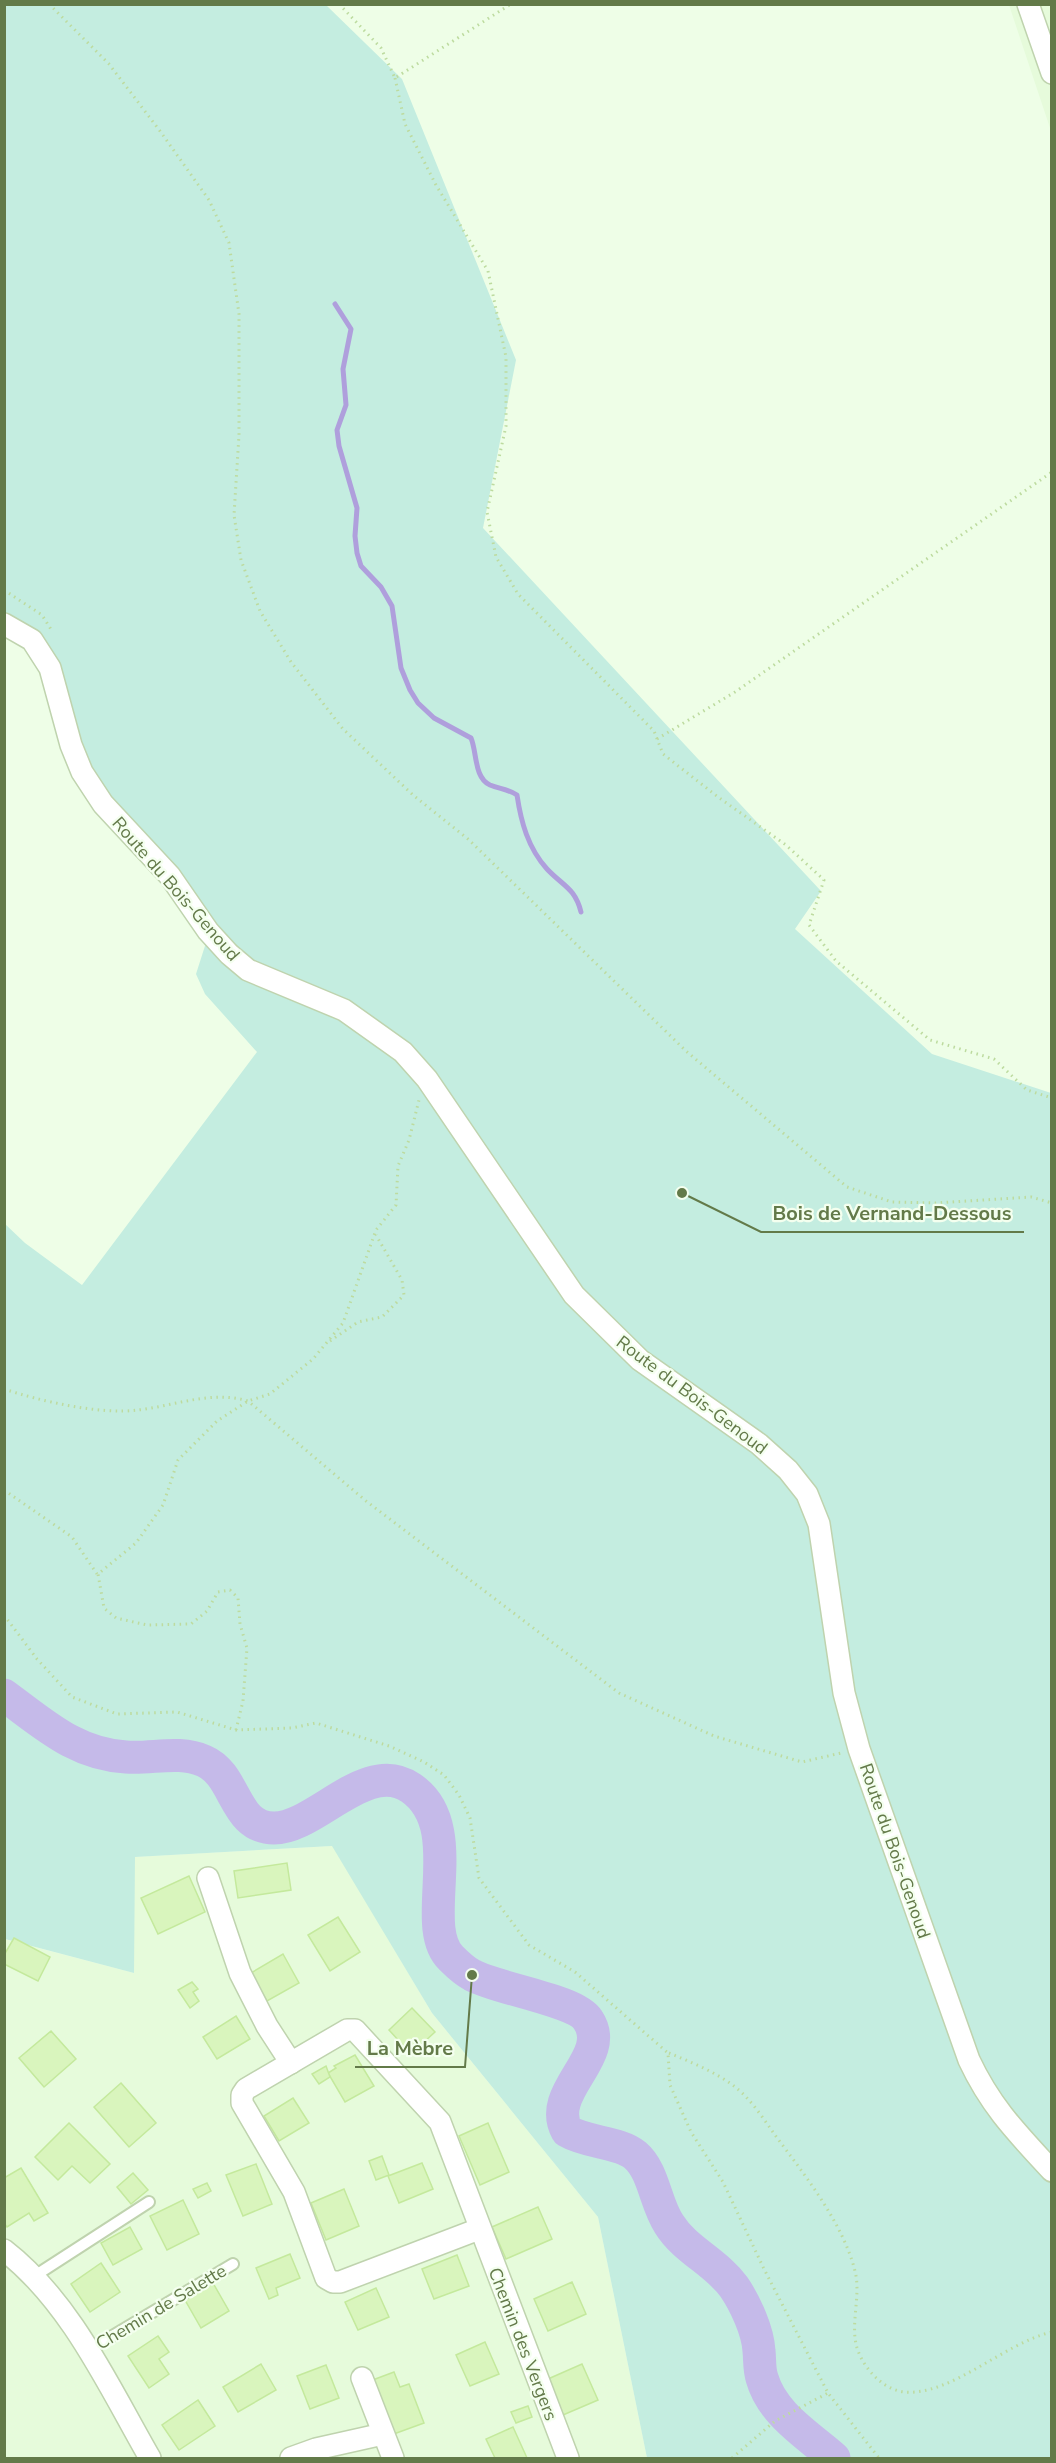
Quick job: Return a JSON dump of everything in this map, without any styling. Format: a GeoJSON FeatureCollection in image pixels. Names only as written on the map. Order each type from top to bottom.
{"type":"FeatureCollection","features":[{"type":"Feature","properties":{"kind":"street"},"geometry":{"type":"LineString","coordinates":[[1028,4],[1052,73]]}},
{"type":"Feature","properties":{"kind":"street","name":"Route du Bois-Genoud"},"geometry":{"type":"LineString","coordinates":[[4,624],[32,640],[50,668],[71,745],[82,772],[103,804],[170,876],[208,931],[229,954],[248,970],[313,996],[351,1015],[404,1052],[427,1079],[574,1295],[640,1360],[759,1444],[788,1470],[807,1494],[819,1524],[844,1693],[859,1749],[969,2060],[984,2093],[1005,2120],[1052,2171]]}},
{"type":"Feature","properties":{"kind":"street"},"geometry":{"type":"LineString","coordinates":[[208,1878],[240,1973],[267,2026],[291,2063]]}},
{"type":"Feature","properties":{"kind":"street","name":"Chemin des Vergers"},"geometry":{"type":"LineString","coordinates":[[479,2229],[333,2283],[326,2278],[294,2192],[242,2103],[242,2095],[246,2089],[347,2030],[360,2033],[441,2122],[479,2229],[567,2458]]}},
{"type":"Feature","properties":{"kind":"street","name":"Chemin de Salette"},"geometry":{"type":"LineString","coordinates":[[4,2250],[33,2277],[89,2350],[150,2458]]}},
{"type":"Feature","properties":{"kind":"street"},"geometry":{"type":"LineString","coordinates":[[362,2378],[393,2458]]}},
{"type":"Feature","properties":{"kind":"street"},"geometry":{"type":"LineString","coordinates":[[291,2458],[316,2449],[383,2434]]}},
{"type":"Feature","properties":{"kind":"lane"},"geometry":{"type":"LineString","coordinates":[[33,2277],[148,2202]]}},
{"type":"Feature","properties":{"kind":"lane","name":"Chemin de Salette"},"geometry":{"type":"LineString","coordinates":[[89,2350],[233,2264]]}},
{"type":"Feature","properties":{"kind":"path"},"geometry":{"type":"LineString","coordinates":[[49,4],[109,64],[160,131],[209,200],[229,243],[239,314],[239,435],[234,515],[241,560],[260,611],[291,662],[343,729],[413,795],[468,838],[686,1051],[847,1187],[892,1202],[936,1203],[1030,1197],[1052,1203]]}},
{"type":"Feature","properties":{"kind":"path"},"geometry":{"type":"LineString","coordinates":[[339,4],[381,48],[395,78],[405,124],[436,185],[488,271],[506,357],[506,426],[487,512],[496,557],[518,594],[654,730],[663,754],[718,797],[786,845],[824,880],[809,925],[836,961],[930,1040],[994,1059],[1027,1090],[1052,1098]]}},
{"type":"Feature","properties":{"kind":"path"},"geometry":{"type":"LineString","coordinates":[[395,78],[511,4]]}},
{"type":"Feature","properties":{"kind":"path"},"geometry":{"type":"LineString","coordinates":[[657,739],[735,692],[1052,472]]}},
{"type":"Feature","properties":{"kind":"path"},"geometry":{"type":"LineString","coordinates":[[98,1574],[136,1542],[143,1533],[163,1505],[178,1461],[217,1421],[248,1401],[270,1394],[313,1359],[343,1323],[375,1233],[396,1205],[398,1166],[409,1140],[415,1110],[427,1079]]}},
{"type":"Feature","properties":{"kind":"path"},"geometry":{"type":"LineString","coordinates":[[326,1344],[358,1322],[382,1317],[404,1295],[402,1280],[380,1246],[375,1233]]}},
{"type":"Feature","properties":{"kind":"path"},"geometry":{"type":"LineString","coordinates":[[4,1389],[32,1398],[81,1407],[135,1411],[206,1398],[237,1398],[248,1401],[366,1501],[619,1693],[714,1736],[802,1762],[859,1749]]}},
{"type":"Feature","properties":{"kind":"path"},"geometry":{"type":"LineString","coordinates":[[4,1490],[72,1538],[98,1574],[104,1608],[116,1618],[147,1625],[190,1624],[207,1611],[218,1592],[230,1590],[238,1598],[240,1624],[247,1648],[243,1701],[236,1730]]}},
{"type":"Feature","properties":{"kind":"path"},"geometry":{"type":"LineString","coordinates":[[4,1615],[37,1659],[72,1697],[117,1714],[177,1712],[236,1730],[284,1729],[316,1723],[389,1746],[424,1762],[444,1775],[459,1795],[470,1818],[479,1878],[529,1945],[574,1972],[668,2053],[691,2062],[735,2086],[755,2108],[816,2191],[845,2244],[856,2272],[856,2343],[870,2373],[883,2383],[905,2392],[930,2389],[967,2373],[1014,2347],[1052,2332]]}},
{"type":"Feature","properties":{"kind":"path"},"geometry":{"type":"LineString","coordinates":[[668,2053],[670,2085],[691,2132],[723,2182],[764,2269],[828,2393],[879,2458]]}},
{"type":"Feature","properties":{"kind":"path"},"geometry":{"type":"LineString","coordinates":[[732,2458],[775,2421],[828,2393]]}},
{"type":"Feature","properties":{"kind":"shaded area"},"geometry":{"type":"Polygon","coordinates":[[[5,5],[326,5],[402,79],[516,360],[483,528],[821,891],[795,929],[932,1054],[1051,1093],[1051,2458],[647,2458],[598,2217],[432,2013],[332,1846],[135,1857],[134,1973],[5,1939],[4,1223],[25,1243],[82,1285],[257,1052],[205,994],[196,974],[212,924],[109,800],[89,769],[71,712],[5,616],[5,5]]]}},
{"type":"Feature","properties":{"kind":"shaded area"},"geometry":{"type":"Polygon","coordinates":[[[1009,5],[1051,5],[1051,131],[1009,5]]]}},
{"type":"Feature","properties":{"kind":"shaded area"},"geometry":{"type":"Polygon","coordinates":[[[333,1846],[432,2013],[598,2217],[647,2458],[5,2458],[4,1939],[134,1973],[134,1857],[333,1846]]]}},
{"type":"Feature","properties":{"kind":"building"},"geometry":{"type":"Polygon","coordinates":[[[287,1863],[291,1890],[238,1898],[234,1871],[287,1863]]]}},
{"type":"Feature","properties":{"kind":"building"},"geometry":{"type":"Polygon","coordinates":[[[189,1876],[205,1912],[158,1934],[141,1898],[189,1876]]]}},
{"type":"Feature","properties":{"kind":"building"},"geometry":{"type":"Polygon","coordinates":[[[338,1917],[360,1952],[330,1971],[308,1935],[338,1917]]]}},
{"type":"Feature","properties":{"kind":"building"},"geometry":{"type":"Polygon","coordinates":[[[14,1938],[50,1957],[38,1981],[4,1964],[4,1955],[14,1938]]]}},
{"type":"Feature","properties":{"kind":"building"},"geometry":{"type":"Polygon","coordinates":[[[283,1954],[299,1983],[267,2001],[251,1973],[283,1954]]]}},
{"type":"Feature","properties":{"kind":"building"},"geometry":{"type":"Polygon","coordinates":[[[192,1982],[198,1989],[193,1992],[199,2001],[190,2008],[178,1990],[192,1982]]]}},
{"type":"Feature","properties":{"kind":"building"},"geometry":{"type":"Polygon","coordinates":[[[412,2008],[435,2032],[411,2054],[389,2030],[412,2008]]]}},
{"type":"Feature","properties":{"kind":"building"},"geometry":{"type":"Polygon","coordinates":[[[236,2016],[250,2039],[217,2059],[203,2037],[236,2016]]]}},
{"type":"Feature","properties":{"kind":"building"},"geometry":{"type":"Polygon","coordinates":[[[51,2031],[76,2059],[44,2087],[19,2058],[51,2031]]]}},
{"type":"Feature","properties":{"kind":"building"},"geometry":{"type":"Polygon","coordinates":[[[355,2055],[374,2086],[345,2102],[328,2073],[336,2068],[334,2066],[355,2055]]]}},
{"type":"Feature","properties":{"kind":"building"},"geometry":{"type":"Polygon","coordinates":[[[326,2066],[330,2077],[319,2084],[312,2074],[326,2066]]]}},
{"type":"Feature","properties":{"kind":"building"},"geometry":{"type":"Polygon","coordinates":[[[121,2083],[156,2123],[129,2147],[94,2107],[121,2083]]]}},
{"type":"Feature","properties":{"kind":"building"},"geometry":{"type":"Polygon","coordinates":[[[293,2098],[309,2123],[279,2141],[264,2116],[293,2098]]]}},
{"type":"Feature","properties":{"kind":"building"},"geometry":{"type":"Polygon","coordinates":[[[69,2123],[110,2164],[90,2183],[72,2166],[58,2180],[35,2157],[69,2123]]]}},
{"type":"Feature","properties":{"kind":"building"},"geometry":{"type":"Polygon","coordinates":[[[488,2123],[509,2172],[480,2185],[459,2136],[488,2123]]]}},
{"type":"Feature","properties":{"kind":"building"},"geometry":{"type":"Polygon","coordinates":[[[382,2156],[389,2175],[376,2180],[369,2161],[382,2156]]]}},
{"type":"Feature","properties":{"kind":"building"},"geometry":{"type":"Polygon","coordinates":[[[422,2163],[433,2189],[399,2203],[388,2176],[422,2163]]]}},
{"type":"Feature","properties":{"kind":"building"},"geometry":{"type":"Polygon","coordinates":[[[256,2164],[272,2204],[243,2216],[226,2175],[256,2164]]]}},
{"type":"Feature","properties":{"kind":"building"},"geometry":{"type":"Polygon","coordinates":[[[21,2168],[48,2213],[34,2221],[29,2213],[7,2227],[4,2223],[4,2178],[21,2168]]]}},
{"type":"Feature","properties":{"kind":"building"},"geometry":{"type":"Polygon","coordinates":[[[133,2173],[148,2190],[131,2204],[117,2187],[133,2173]]]}},
{"type":"Feature","properties":{"kind":"building"},"geometry":{"type":"Polygon","coordinates":[[[207,2183],[211,2191],[198,2198],[193,2189],[207,2183]]]}},
{"type":"Feature","properties":{"kind":"building"},"geometry":{"type":"Polygon","coordinates":[[[344,2189],[359,2226],[326,2240],[311,2203],[344,2189]]]}},
{"type":"Feature","properties":{"kind":"building"},"geometry":{"type":"Polygon","coordinates":[[[183,2200],[199,2234],[167,2250],[150,2216],[183,2200]]]}},
{"type":"Feature","properties":{"kind":"building"},"geometry":{"type":"Polygon","coordinates":[[[538,2207],[552,2239],[506,2259],[492,2227],[538,2207]]]}},
{"type":"Feature","properties":{"kind":"building"},"geometry":{"type":"Polygon","coordinates":[[[130,2227],[142,2249],[113,2265],[101,2243],[130,2227]]]}},
{"type":"Feature","properties":{"kind":"building"},"geometry":{"type":"Polygon","coordinates":[[[290,2254],[300,2278],[276,2288],[278,2295],[269,2299],[256,2268],[290,2254]]]}},
{"type":"Feature","properties":{"kind":"building"},"geometry":{"type":"Polygon","coordinates":[[[457,2255],[469,2286],[434,2299],[422,2269],[457,2255]]]}},
{"type":"Feature","properties":{"kind":"building"},"geometry":{"type":"Polygon","coordinates":[[[101,2263],[120,2292],[90,2312],[71,2284],[101,2263]]]}},
{"type":"Feature","properties":{"kind":"building"},"geometry":{"type":"Polygon","coordinates":[[[572,2282],[586,2314],[548,2331],[534,2299],[572,2282]]]}},
{"type":"Feature","properties":{"kind":"building"},"geometry":{"type":"Polygon","coordinates":[[[213,2283],[229,2311],[201,2328],[185,2300],[213,2283]]]}},
{"type":"Feature","properties":{"kind":"building"},"geometry":{"type":"Polygon","coordinates":[[[376,2288],[389,2317],[358,2330],[345,2302],[376,2288]]]}},
{"type":"Feature","properties":{"kind":"building"},"geometry":{"type":"Polygon","coordinates":[[[158,2336],[169,2352],[159,2359],[169,2374],[149,2388],[128,2356],[158,2336]]]}},
{"type":"Feature","properties":{"kind":"building"},"geometry":{"type":"Polygon","coordinates":[[[485,2342],[499,2374],[470,2386],[456,2355],[485,2342]]]}},
{"type":"Feature","properties":{"kind":"building"},"geometry":{"type":"Polygon","coordinates":[[[261,2364],[276,2390],[238,2412],[223,2387],[261,2364]]]}},
{"type":"Feature","properties":{"kind":"building"},"geometry":{"type":"Polygon","coordinates":[[[582,2364],[598,2400],[563,2415],[548,2379],[582,2364]]]}},
{"type":"Feature","properties":{"kind":"building"},"geometry":{"type":"Polygon","coordinates":[[[326,2365],[339,2398],[310,2409],[297,2376],[326,2365]]]}},
{"type":"Feature","properties":{"kind":"building"},"geometry":{"type":"Polygon","coordinates":[[[394,2372],[400,2387],[409,2384],[424,2423],[391,2435],[370,2381],[394,2372]]]}},
{"type":"Feature","properties":{"kind":"building"},"geometry":{"type":"Polygon","coordinates":[[[198,2400],[215,2426],[179,2450],[162,2425],[198,2400]]]}},
{"type":"Feature","properties":{"kind":"building"},"geometry":{"type":"Polygon","coordinates":[[[528,2406],[532,2417],[516,2423],[511,2412],[528,2406]]]}},
{"type":"Feature","properties":{"kind":"building"},"geometry":{"type":"Polygon","coordinates":[[[513,2427],[527,2458],[495,2458],[486,2439],[513,2427]]]}},
{"type":"Feature","properties":{"kind":"waterway"},"geometry":{"type":"LineString","coordinates":[[335,304],[351,329],[343,369],[346,405],[337,430],[339,446],[357,508],[355,536],[357,553],[361,566],[381,587],[392,606],[401,668],[418,703],[434,718],[471,738],[479,771],[485,782],[517,795],[523,825],[530,843],[540,861],[572,892],[581,912]]}},
{"type":"Feature","properties":{"kind":"waterway"},"geometry":{"type":"LineString","coordinates":[[4,1695],[61,1736],[91,1750],[126,1757],[175,1755],[204,1761],[223,1777],[250,1820],[261,1826],[274,1828],[290,1825],[359,1787],[377,1781],[394,1781],[411,1788],[428,1805],[437,1826],[440,1850],[438,1923],[442,1943],[451,1958],[472,1975],[568,2006],[588,2020],[593,2034],[592,2047],[565,2102],[563,2116],[567,2131],[584,2138],[621,2147],[635,2155],[641,2162],[669,2224],[683,2241],[727,2278],[742,2301],[756,2335],[762,2378],[774,2402],[792,2423],[834,2458]]}},
{"type":"Feature","properties":{"kind":"place","name":"Bois de Vernand-Dessous"},"geometry":{"type":"Point","coordinates":[682,1193]}},
{"type":"Feature","properties":{"kind":"place","name":"La Mèbre"},"geometry":{"type":"Point","coordinates":[472,1975]}}]}
